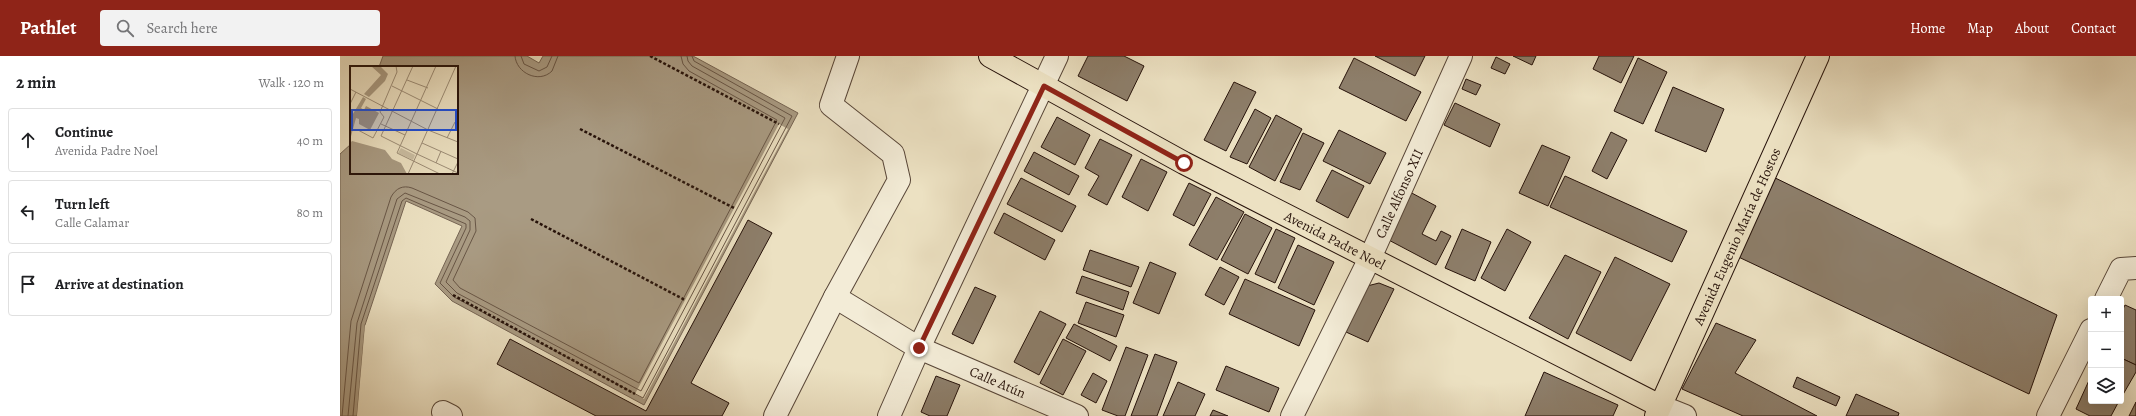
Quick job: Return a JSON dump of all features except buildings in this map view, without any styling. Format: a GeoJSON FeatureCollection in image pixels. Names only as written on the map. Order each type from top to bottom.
{"type":"FeatureCollection","features":[{"type":"Feature","properties":{"kind":"main road","name":"Avenida Padre Noel"},"geometry":{"type":"LineString","coordinates":[[990,56],[1184,163],[1370,258],[1658,411]]}},
{"type":"Feature","properties":{"kind":"main road","name":"Avenida Eugenio María de Hostos"},"geometry":{"type":"LineString","coordinates":[[1658,411],[1818,56]]}},
{"type":"Feature","properties":{"kind":"street"},"geometry":{"type":"LineString","coordinates":[[775,416],[834,297],[899,180],[893,154],[830,105],[848,56]]}},
{"type":"Feature","properties":{"kind":"street"},"geometry":{"type":"LineString","coordinates":[[889,416],[919,348],[1058,56]]}},
{"type":"Feature","properties":{"kind":"street","name":"Calle Alfonso XII"},"geometry":{"type":"LineString","coordinates":[[1292,416],[1370,258],[1461,56]]}},
{"type":"Feature","properties":{"kind":"street"},"geometry":{"type":"LineString","coordinates":[[2108,296],[2121,270],[2136,268]]}},
{"type":"Feature","properties":{"kind":"street","name":"Calle Atún"},"geometry":{"type":"LineString","coordinates":[[834,297],[919,348],[1077,416]]}},
{"type":"Feature","properties":{"kind":"street"},"geometry":{"type":"LineString","coordinates":[[2048,416],[2090,332]]}},
{"type":"Feature","properties":{"kind":"street","name":"Avenida Padre Noel"},"geometry":{"type":"LineString","coordinates":[[1658,411],[1684,416]]}},
{"type":"Feature","properties":{"kind":"path"},"geometry":{"type":"LineString","coordinates":[[650,56],[779,124]]}},
{"type":"Feature","properties":{"kind":"path"},"geometry":{"type":"LineString","coordinates":[[580,129],[734,208]]}},
{"type":"Feature","properties":{"kind":"path"},"geometry":{"type":"LineString","coordinates":[[531,219],[685,300]]}},
{"type":"Feature","properties":{"kind":"path"},"geometry":{"type":"LineString","coordinates":[[453,295],[635,394]]}},
{"type":"Feature","properties":{"kind":"water"},"geometry":{"type":"Polygon","coordinates":[[[383,56],[527,56],[539,63],[543,56],[693,56],[798,113],[644,405],[452,301],[435,284],[462,226],[406,201],[365,325],[357,416],[340,416],[340,154],[350,145],[350,174],[458,174],[458,66],[379,66],[383,56]]]}},
{"type":"Feature","properties":{"kind":"pier"},"geometry":{"type":"Polygon","coordinates":[[[779,124],[788,129],[644,399],[635,394],[779,124]]]}},
{"type":"Feature","properties":{"kind":"pier"},"geometry":{"type":"Polygon","coordinates":[[[365,325],[367,326],[359,416],[357,416],[365,325]]]}},
{"type":"Feature","properties":{"kind":"route"},"geometry":{"type":"LineString","coordinates":[[919,348],[1044,86],[1184,163]]}}]}
